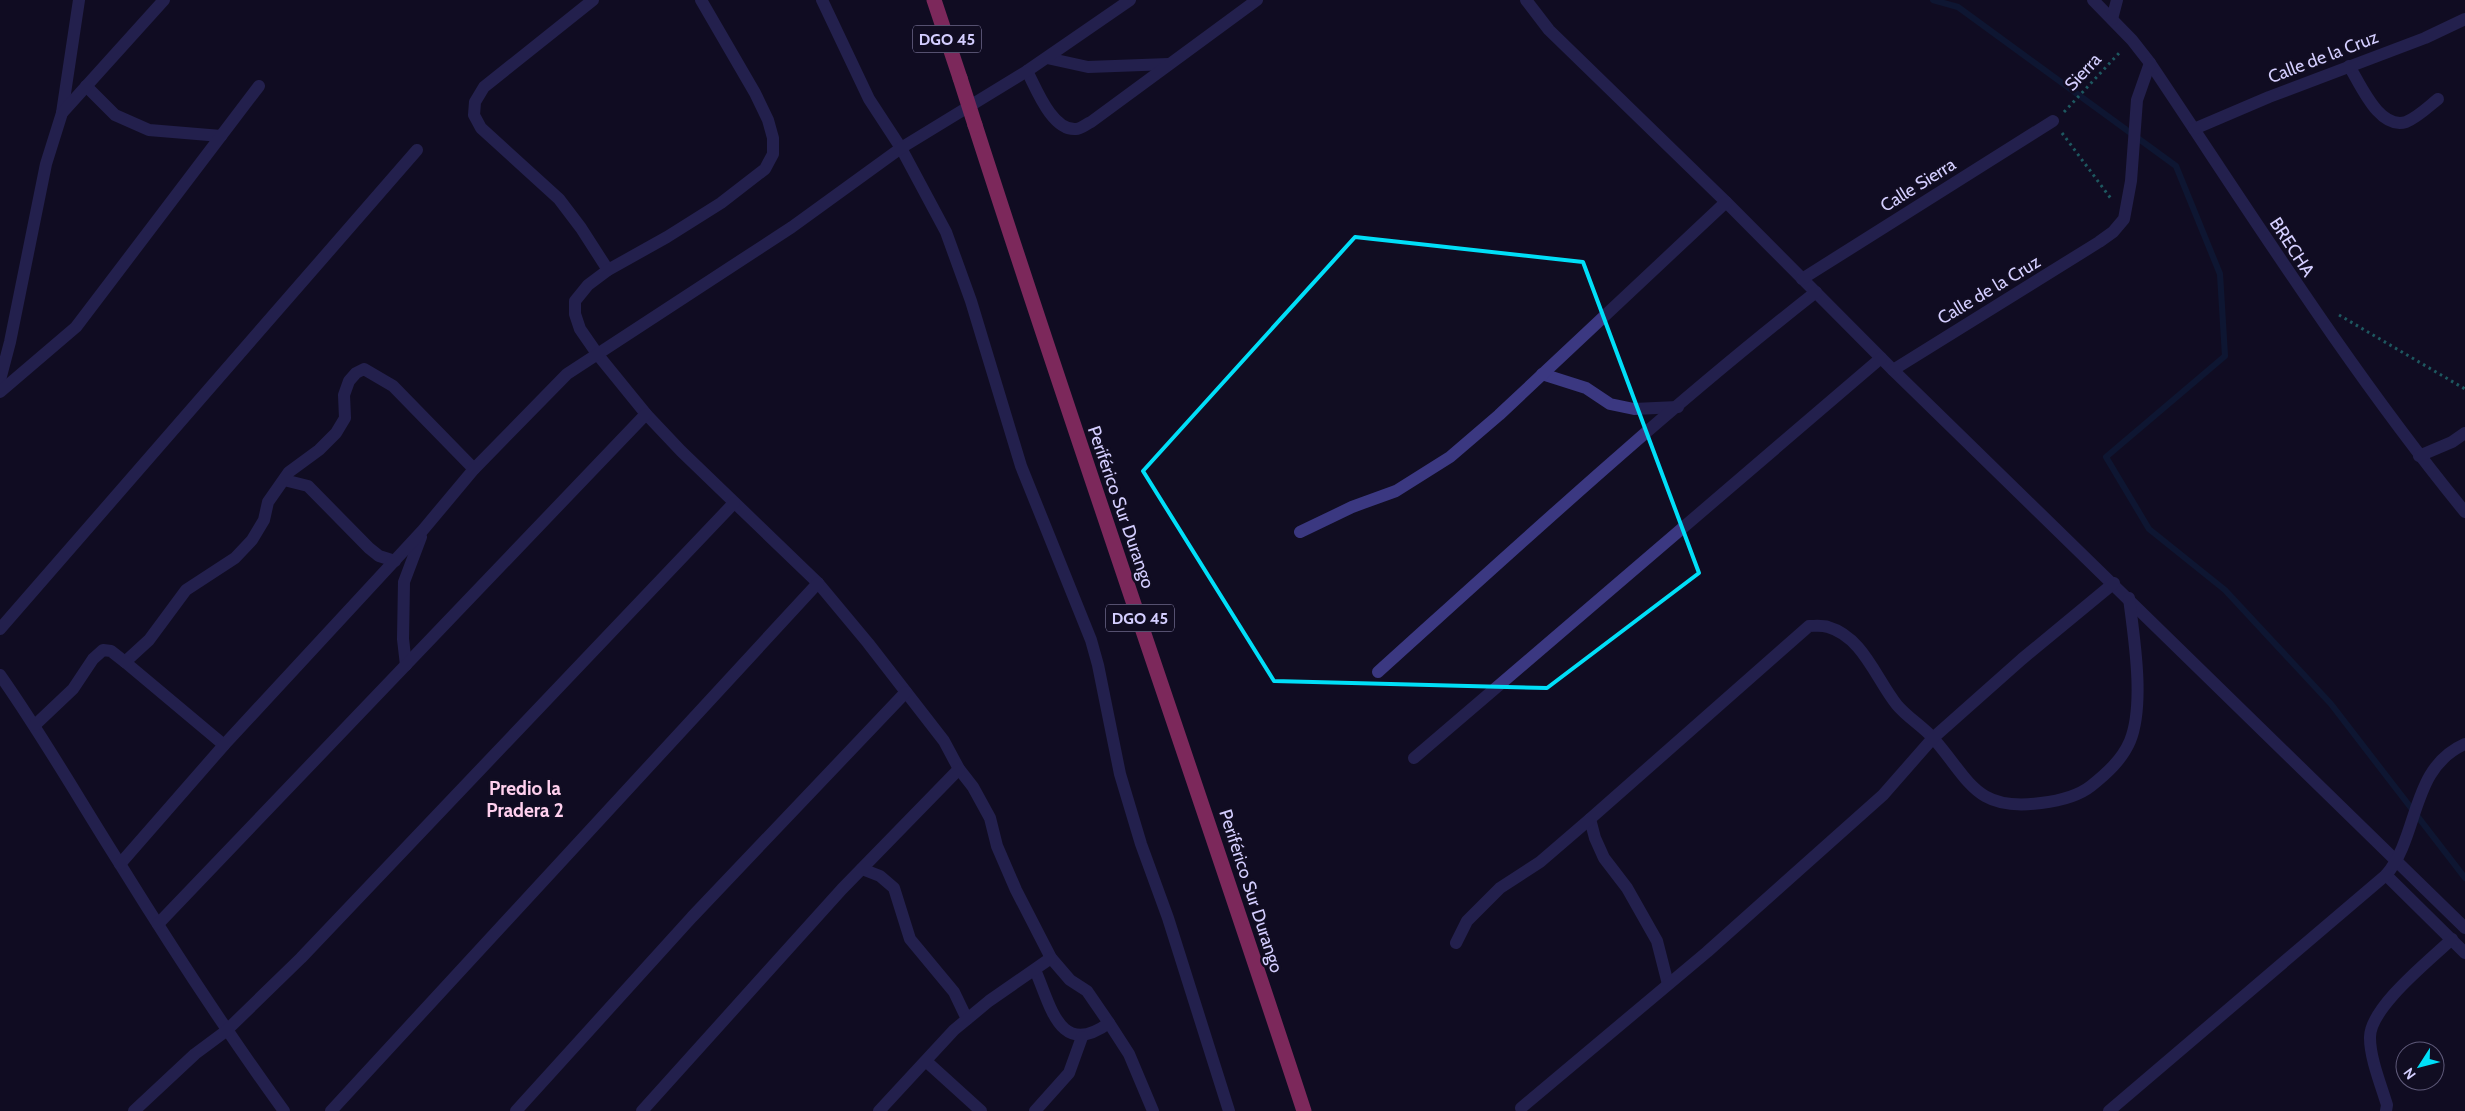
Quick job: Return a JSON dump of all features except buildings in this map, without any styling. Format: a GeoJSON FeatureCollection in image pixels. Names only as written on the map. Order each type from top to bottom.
{"type":"FeatureCollection","features":[{"type":"Feature","properties":{"kind":"highway","name":"Periférico Sur Durango"},"geometry":{"type":"LineString","coordinates":[[934,0],[1062,394],[1185,751],[1304,1111]]}},
{"type":"Feature","properties":{"kind":"street"},"geometry":{"type":"LineString","coordinates":[[0,380],[10,342],[46,164],[62,113],[80,0]]}},
{"type":"Feature","properties":{"kind":"street"},"geometry":{"type":"LineString","coordinates":[[62,113],[164,0]]}},
{"type":"Feature","properties":{"kind":"street"},"geometry":{"type":"LineString","coordinates":[[593,0],[484,87],[475,102],[474,115],[481,128],[559,199],[581,228],[608,270]]}},
{"type":"Feature","properties":{"kind":"street"},"geometry":{"type":"LineString","coordinates":[[701,0],[765,114],[773,138],[773,154],[764,169],[728,197],[667,237],[608,270],[588,285],[575,301],[575,314],[580,329],[598,355],[646,414],[734,503],[818,583],[944,741],[959,769],[973,786],[990,818],[997,846],[1016,890],[1051,958],[1070,980],[1087,991],[1109,1023],[1129,1054],[1153,1111]]}},
{"type":"Feature","properties":{"kind":"street"},"geometry":{"type":"LineString","coordinates":[[822,0],[869,99],[901,148],[946,232],[971,300],[1021,466],[1092,640],[1120,774],[1141,844],[1168,918],[1229,1111]]}},
{"type":"Feature","properties":{"kind":"street"},"geometry":{"type":"LineString","coordinates":[[120,864],[224,745],[423,530],[474,469],[567,374],[792,227],[901,148],[1047,58],[1130,0]]}},
{"type":"Feature","properties":{"kind":"street"},"geometry":{"type":"LineString","coordinates":[[1028,70],[1049,111],[1066,128],[1077,129],[1091,122],[1257,0]]}},
{"type":"Feature","properties":{"kind":"street"},"geometry":{"type":"LineString","coordinates":[[1526,0],[1549,30],[1726,202],[1893,370],[2114,583],[2465,928]]}},
{"type":"Feature","properties":{"kind":"street","name":"BRECHA"},"geometry":{"type":"LineString","coordinates":[[2093,0],[2132,40],[2150,63],[2302,293],[2419,456],[2465,512]]}},
{"type":"Feature","properties":{"kind":"street"},"geometry":{"type":"LineString","coordinates":[[2112,19],[2117,0]]}},
{"type":"Feature","properties":{"kind":"street","name":"Calle de la Cruz"},"geometry":{"type":"LineString","coordinates":[[2194,129],[2269,97],[2425,38],[2465,19]]}},
{"type":"Feature","properties":{"kind":"street"},"geometry":{"type":"LineString","coordinates":[[1047,58],[1088,67],[1169,64]]}},
{"type":"Feature","properties":{"kind":"street"},"geometry":{"type":"LineString","coordinates":[[2124,219],[2131,181],[2137,100],[2150,63]]}},
{"type":"Feature","properties":{"kind":"street"},"geometry":{"type":"LineString","coordinates":[[2349,66],[2382,118],[2393,123],[2405,122],[2438,99]]}},
{"type":"Feature","properties":{"kind":"street"},"geometry":{"type":"LineString","coordinates":[[86,86],[115,115],[149,130],[221,136]]}},
{"type":"Feature","properties":{"kind":"street"},"geometry":{"type":"LineString","coordinates":[[0,392],[76,326],[259,86]]}},
{"type":"Feature","properties":{"kind":"street","name":"Calle Sierra"},"geometry":{"type":"LineString","coordinates":[[1802,279],[2053,122]]}},
{"type":"Feature","properties":{"kind":"street"},"geometry":{"type":"LineString","coordinates":[[0,629],[417,150]]}},
{"type":"Feature","properties":{"kind":"street"},"geometry":{"type":"LineString","coordinates":[[1300,532],[1352,507],[1396,491],[1450,457],[1499,415],[1726,202]]}},
{"type":"Feature","properties":{"kind":"street","name":"Calle de la Cruz"},"geometry":{"type":"LineString","coordinates":[[1893,370],[2099,242],[2113,232],[2124,219]]}},
{"type":"Feature","properties":{"kind":"street"},"geometry":{"type":"LineString","coordinates":[[1378,672],[1678,407],[1758,338],[1816,292]]}},
{"type":"Feature","properties":{"kind":"street"},"geometry":{"type":"LineString","coordinates":[[1414,758],[1881,358]]}},
{"type":"Feature","properties":{"kind":"street"},"geometry":{"type":"LineString","coordinates":[[126,662],[149,640],[186,590],[236,558],[252,540],[264,520],[268,502],[289,472],[319,450],[336,433],[345,418],[344,395],[349,381],[356,373],[364,369],[393,386],[474,469]]}},
{"type":"Feature","properties":{"kind":"street"},"geometry":{"type":"LineString","coordinates":[[1542,374],[1586,388],[1610,404],[1634,409],[1678,407]]}},
{"type":"Feature","properties":{"kind":"street"},"geometry":{"type":"LineString","coordinates":[[158,924],[646,414]]}},
{"type":"Feature","properties":{"kind":"street"},"geometry":{"type":"LineString","coordinates":[[2419,456],[2452,442],[2465,433]]}},
{"type":"Feature","properties":{"kind":"street"},"geometry":{"type":"LineString","coordinates":[[284,480],[308,486],[369,548],[379,556],[395,561]]}},
{"type":"Feature","properties":{"kind":"street"},"geometry":{"type":"LineString","coordinates":[[134,1111],[195,1054],[226,1031],[301,958],[734,503]]}},
{"type":"Feature","properties":{"kind":"street"},"geometry":{"type":"LineString","coordinates":[[406,665],[403,639],[404,582],[423,530]]}},
{"type":"Feature","properties":{"kind":"street"},"geometry":{"type":"LineString","coordinates":[[331,1111],[818,583]]}},
{"type":"Feature","properties":{"kind":"street"},"geometry":{"type":"LineString","coordinates":[[1521,1108],[1668,984],[1883,795],[1933,738],[2022,659],[2114,583]]}},
{"type":"Feature","properties":{"kind":"street"},"geometry":{"type":"LineString","coordinates":[[1456,943],[1467,921],[1500,888],[1540,862],[1809,626],[1827,626],[1844,635],[1862,652],[1898,705],[1933,738],[1972,788],[1991,800],[2012,805],[2035,804],[2061,800],[2088,789],[2112,770],[2130,741],[2136,705],[2135,654],[2129,598]]}},
{"type":"Feature","properties":{"kind":"street"},"geometry":{"type":"LineString","coordinates":[[35,726],[72,689],[93,659],[102,650],[111,651],[126,662],[224,745]]}},
{"type":"Feature","properties":{"kind":"street"},"geometry":{"type":"LineString","coordinates":[[0,675],[35,726],[226,1031],[284,1111]]}},
{"type":"Feature","properties":{"kind":"street"},"geometry":{"type":"LineString","coordinates":[[516,1111],[685,924],[906,692]]}},
{"type":"Feature","properties":{"kind":"street"},"geometry":{"type":"LineString","coordinates":[[2109,1111],[2386,875],[2397,862],[2426,779],[2438,763],[2465,744]]}},
{"type":"Feature","properties":{"kind":"street"},"geometry":{"type":"LineString","coordinates":[[642,1111],[862,869],[959,769]]}},
{"type":"Feature","properties":{"kind":"street"},"geometry":{"type":"LineString","coordinates":[[1590,819],[1595,838],[1604,858],[1628,888],[1657,941],[1668,984]]}},
{"type":"Feature","properties":{"kind":"street"},"geometry":{"type":"LineString","coordinates":[[862,869],[880,876],[894,888],[910,939],[954,992],[967,1019]]}},
{"type":"Feature","properties":{"kind":"street"},"geometry":{"type":"LineString","coordinates":[[2386,875],[2465,952]]}},
{"type":"Feature","properties":{"kind":"street"},"geometry":{"type":"LineString","coordinates":[[2386,1111],[2387,1105],[2369,1036],[2373,1021],[2383,1005],[2452,939]]}},
{"type":"Feature","properties":{"kind":"street"},"geometry":{"type":"LineString","coordinates":[[879,1111],[927,1062],[954,1030],[1051,958]]}},
{"type":"Feature","properties":{"kind":"street"},"geometry":{"type":"LineString","coordinates":[[1034,970],[1047,997],[1051,1012],[1060,1026],[1070,1033],[1082,1037],[1094,1034],[1109,1023]]}},
{"type":"Feature","properties":{"kind":"street"},"geometry":{"type":"LineString","coordinates":[[1035,1111],[1069,1073],[1082,1037]]}},
{"type":"Feature","properties":{"kind":"street"},"geometry":{"type":"LineString","coordinates":[[927,1062],[981,1111]]}},
{"type":"Feature","properties":{"kind":"path","name":"Sierra"},"geometry":{"type":"LineString","coordinates":[[2053,122],[2132,40]]}},
{"type":"Feature","properties":{"kind":"path"},"geometry":{"type":"LineString","coordinates":[[2053,122],[2084,160],[2124,219]]}},
{"type":"Feature","properties":{"kind":"path"},"geometry":{"type":"LineString","coordinates":[[2336,313],[2465,389]]}},
{"type":"Feature","properties":{"kind":"highlighted area"},"geometry":{"type":"Polygon","coordinates":[[[1355,237],[1583,262],[1699,573],[1547,688],[1274,681],[1143,471],[1355,237]]]}},
{"type":"Feature","properties":{"kind":"waterway"},"geometry":{"type":"LineString","coordinates":[[1933,0],[1958,7],[2176,166],[2220,274],[2225,356],[2106,457],[2149,529],[2225,590],[2331,704],[2465,878]]}},
{"type":"Feature","properties":{"kind":"district","name":"Predio la Pradera 2"},"geometry":{"type":"Point","coordinates":[525,799]}}]}
